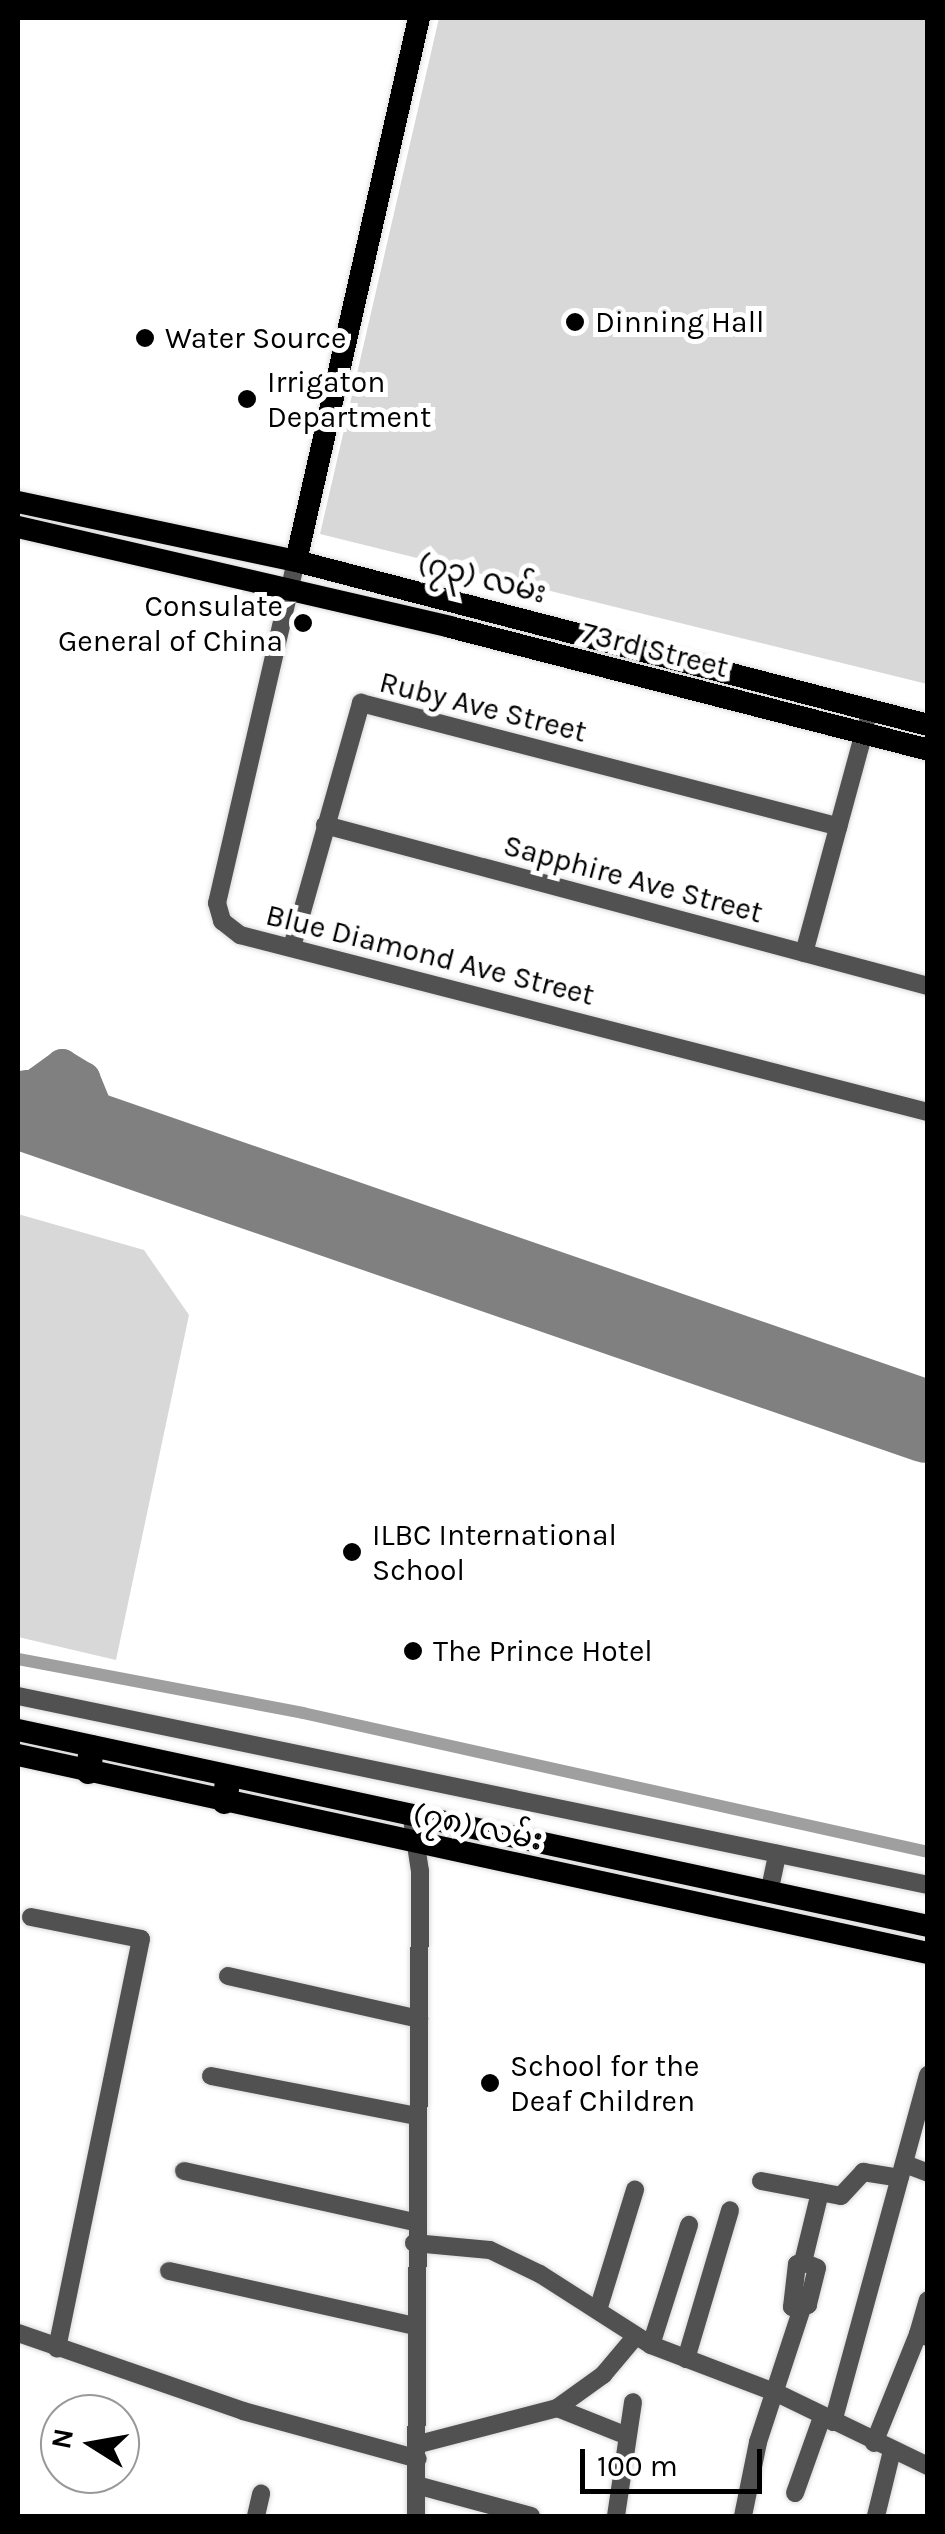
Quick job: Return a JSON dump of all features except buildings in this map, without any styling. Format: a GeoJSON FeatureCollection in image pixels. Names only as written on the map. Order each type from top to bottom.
{"type":"FeatureCollection","features":[{"type":"Feature","properties":{"kind":"main road"},"geometry":{"type":"LineString","coordinates":[[296,561],[419,18]]}},
{"type":"Feature","properties":{"kind":"main road","name":"(၇၃) လမ်း"},"geometry":{"type":"LineString","coordinates":[[18,502],[296,561],[928,725]]}},
{"type":"Feature","properties":{"kind":"main road","name":"73rd Street"},"geometry":{"type":"LineString","coordinates":[[18,528],[450,627],[928,750]]}},
{"type":"Feature","properties":{"kind":"main road"},"geometry":{"type":"LineString","coordinates":[[450,627],[457,602]]}},
{"type":"Feature","properties":{"kind":"main road","name":"(၇၈) လမ်း"},"geometry":{"type":"LineString","coordinates":[[18,1730],[90,1759]]}},
{"type":"Feature","properties":{"kind":"main road","name":"(၇၈) လမ်း"},"geometry":{"type":"LineString","coordinates":[[18,1755],[90,1759],[226,1789],[412,1819],[928,1926]]}},
{"type":"Feature","properties":{"kind":"main road","name":"(၇၈) လမ်း"},"geometry":{"type":"LineString","coordinates":[[226,1789],[417,1846],[928,1952]]}},
{"type":"Feature","properties":{"kind":"street","name":"Blue Diamond Ave Street"},"geometry":{"type":"LineString","coordinates":[[296,561],[217,903],[222,921],[240,935],[928,1112]]}},
{"type":"Feature","properties":{"kind":"street","name":"Ruby Ave Street"},"geometry":{"type":"LineString","coordinates":[[292,947],[354,712],[364,702],[838,826]]}},
{"type":"Feature","properties":{"kind":"street"},"geometry":{"type":"LineString","coordinates":[[804,953],[870,710]]}},
{"type":"Feature","properties":{"kind":"street","name":"Sapphire Ave Street"},"geometry":{"type":"LineString","coordinates":[[325,825],[928,986]]}},
{"type":"Feature","properties":{"kind":"street"},"geometry":{"type":"LineString","coordinates":[[18,1696],[928,1885]]}},
{"type":"Feature","properties":{"kind":"street"},"geometry":{"type":"LineString","coordinates":[[412,1819],[417,1846],[419,2019],[414,2243],[420,2486],[416,2516]]}},
{"type":"Feature","properties":{"kind":"street"},"geometry":{"type":"LineString","coordinates":[[769,1893],[777,1854]]}},
{"type":"Feature","properties":{"kind":"street"},"geometry":{"type":"LineString","coordinates":[[31,1917],[141,1939],[58,2348]]}},
{"type":"Feature","properties":{"kind":"street"},"geometry":{"type":"LineString","coordinates":[[228,1976],[419,2019]]}},
{"type":"Feature","properties":{"kind":"street"},"geometry":{"type":"LineString","coordinates":[[795,2494],[828,2420],[928,2075]]}},
{"type":"Feature","properties":{"kind":"street"},"geometry":{"type":"LineString","coordinates":[[211,2076],[417,2116]]}},
{"type":"Feature","properties":{"kind":"street"},"geometry":{"type":"LineString","coordinates":[[184,2171],[414,2222]]}},
{"type":"Feature","properties":{"kind":"street"},"geometry":{"type":"LineString","coordinates":[[762,2182],[847,2193],[863,2172],[928,2173]]}},
{"type":"Feature","properties":{"kind":"street"},"geometry":{"type":"LineString","coordinates":[[598,2310],[636,2190]]}},
{"type":"Feature","properties":{"kind":"street"},"geometry":{"type":"LineString","coordinates":[[743,2516],[758,2442],[802,2308],[788,2303],[798,2262],[803,2262],[820,2192]]}},
{"type":"Feature","properties":{"kind":"street"},"geometry":{"type":"LineString","coordinates":[[686,2359],[730,2210]]}},
{"type":"Feature","properties":{"kind":"street"},"geometry":{"type":"LineString","coordinates":[[18,2333],[243,2410],[418,2451],[557,2408],[643,2341],[689,2225]]}},
{"type":"Feature","properties":{"kind":"street"},"geometry":{"type":"LineString","coordinates":[[414,2243],[490,2250],[598,2310],[643,2341],[777,2393],[928,2466]]}},
{"type":"Feature","properties":{"kind":"street"},"geometry":{"type":"LineString","coordinates":[[170,2271],[415,2326]]}},
{"type":"Feature","properties":{"kind":"street"},"geometry":{"type":"LineString","coordinates":[[874,2442],[922,2335],[928,2300]]}},
{"type":"Feature","properties":{"kind":"street"},"geometry":{"type":"LineString","coordinates":[[616,2516],[634,2402]]}},
{"type":"Feature","properties":{"kind":"street"},"geometry":{"type":"LineString","coordinates":[[557,2408],[626,2436]]}},
{"type":"Feature","properties":{"kind":"street"},"geometry":{"type":"LineString","coordinates":[[876,2516],[892,2451]]}},
{"type":"Feature","properties":{"kind":"street"},"geometry":{"type":"LineString","coordinates":[[420,2486],[531,2516]]}},
{"type":"Feature","properties":{"kind":"street"},"geometry":{"type":"LineString","coordinates":[[256,2516],[262,2494]]}},
{"type":"Feature","properties":{"kind":"shaded area"},"geometry":{"type":"Polygon","coordinates":[[[439,18],[927,18],[927,684],[320,534],[439,18]]]}},
{"type":"Feature","properties":{"kind":"shaded area"},"geometry":{"type":"Polygon","coordinates":[[[18,1214],[144,1250],[189,1315],[116,1660],[18,1637],[18,1214]]]}},
{"type":"Feature","properties":{"kind":"waterway"},"geometry":{"type":"LineString","coordinates":[[18,1659],[303,1713],[928,1852]]}},
{"type":"Feature","properties":{"kind":"taxiway"},"geometry":{"type":"LineString","coordinates":[[28,1111],[39,1082],[62,1065],[84,1078],[109,1139]]}},
{"type":"Feature","properties":{"kind":"runway"},"geometry":{"type":"LineString","coordinates":[[28,1111],[928,1422]]}},
{"type":"Feature","properties":{"kind":"place","name":"Dinning Hall"},"geometry":{"type":"Point","coordinates":[575,322]}},
{"type":"Feature","properties":{"kind":"place","name":"Water Source"},"geometry":{"type":"Point","coordinates":[145,338]}},
{"type":"Feature","properties":{"kind":"place","name":"Irrigaton Department"},"geometry":{"type":"Point","coordinates":[247,399]}},
{"type":"Feature","properties":{"kind":"place","name":"Consulate General of China"},"geometry":{"type":"Point","coordinates":[303,623]}},
{"type":"Feature","properties":{"kind":"place","name":"ILBC International School"},"geometry":{"type":"Point","coordinates":[352,1552]}},
{"type":"Feature","properties":{"kind":"place","name":"The Prince Hotel"},"geometry":{"type":"Point","coordinates":[413,1651]}},
{"type":"Feature","properties":{"kind":"place","name":"School for the Deaf Children"},"geometry":{"type":"Point","coordinates":[490,2083]}}]}
